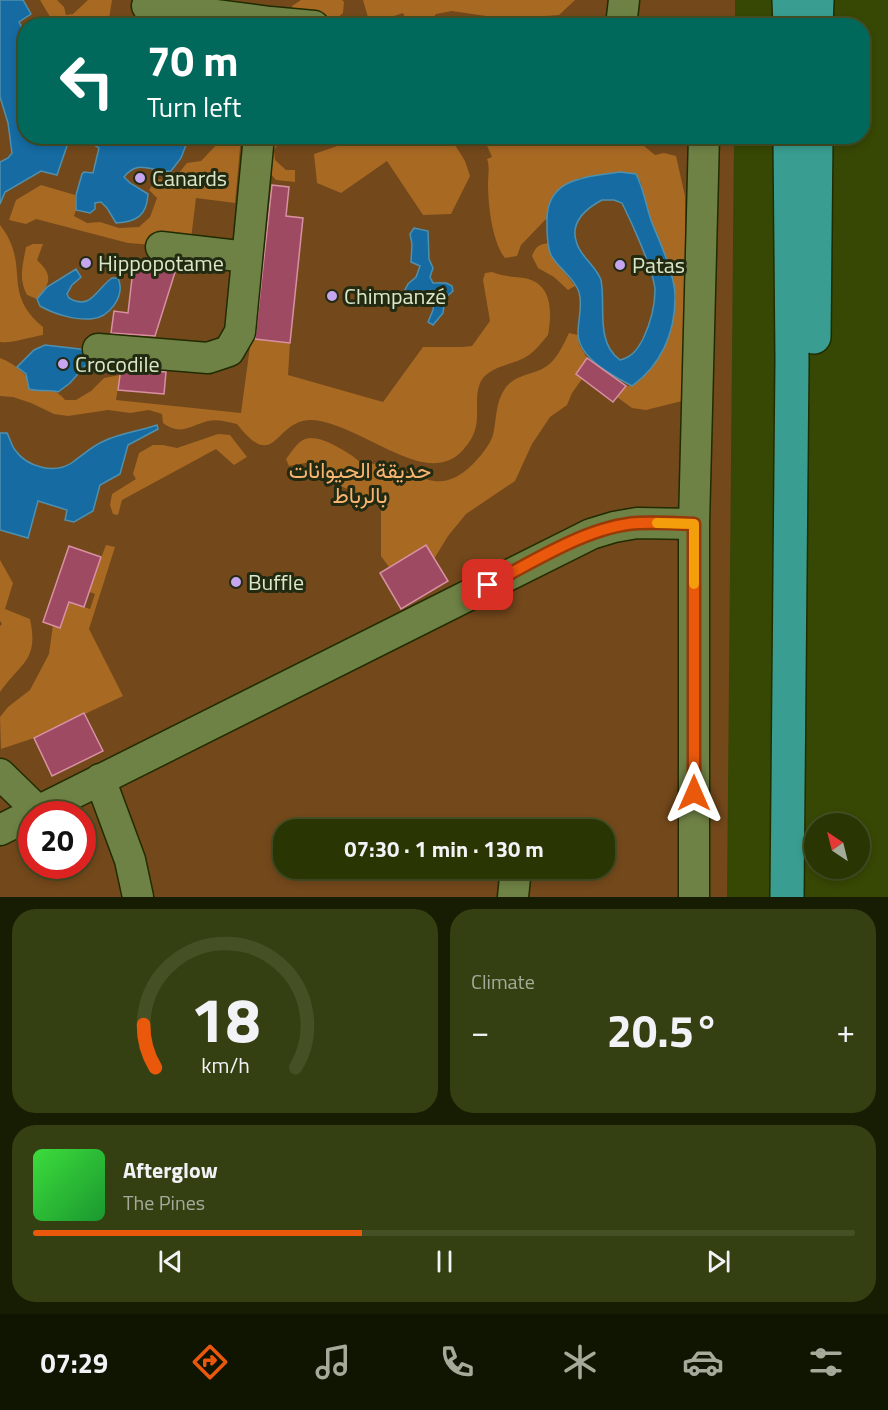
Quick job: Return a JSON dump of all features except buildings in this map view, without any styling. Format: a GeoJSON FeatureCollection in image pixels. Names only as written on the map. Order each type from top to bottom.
{"type":"FeatureCollection","features":[{"type":"Feature","properties":{"kind":"highway"},"geometry":{"type":"LineString","coordinates":[[789,0],[790,18]]}},
{"type":"Feature","properties":{"kind":"highway"},"geometry":{"type":"LineString","coordinates":[[816,18],[817,0]]}},
{"type":"Feature","properties":{"kind":"highway"},"geometry":{"type":"LineString","coordinates":[[787,897],[792,372],[790,144]]}},
{"type":"Feature","properties":{"kind":"highway"},"geometry":{"type":"LineString","coordinates":[[810,897],[816,144]]}},
{"type":"Feature","properties":{"kind":"lane"},"geometry":{"type":"LineString","coordinates":[[622,18],[624,0]]}},
{"type":"Feature","properties":{"kind":"lane"},"geometry":{"type":"LineString","coordinates":[[147,6],[229,18]]}},
{"type":"Feature","properties":{"kind":"lane"},"geometry":{"type":"LineString","coordinates":[[98,349],[208,358],[229,351],[240,332],[258,144]]}},
{"type":"Feature","properties":{"kind":"lane"},"geometry":{"type":"LineString","coordinates":[[694,897],[694,524],[704,144]]}},
{"type":"Feature","properties":{"kind":"lane"},"geometry":{"type":"LineString","coordinates":[[161,247],[247,257]]}},
{"type":"Feature","properties":{"kind":"lane"},"geometry":{"type":"LineString","coordinates":[[55,801],[591,534],[637,523],[694,524]]}},
{"type":"Feature","properties":{"kind":"lane"},"geometry":{"type":"LineString","coordinates":[[0,774],[28,801]]}},
{"type":"Feature","properties":{"kind":"lane"},"geometry":{"type":"LineString","coordinates":[[100,779],[129,860],[138,897]]}},
{"type":"Feature","properties":{"kind":"lane"},"geometry":{"type":"LineString","coordinates":[[0,830],[18,820]]}},
{"type":"Feature","properties":{"kind":"lane"},"geometry":{"type":"LineString","coordinates":[[513,897],[515,879]]}},
{"type":"Feature","properties":{"kind":"green space","name":"حديقة الحيوانات بالرباط"},"geometry":{"type":"Polygon","coordinates":[[[0,0],[735,0],[735,18],[18,18],[18,144],[734,144],[727,897],[0,897],[0,0]]]}},
{"type":"Feature","properties":{"kind":"green space"},"geometry":{"type":"Polygon","coordinates":[[[40,0],[57,0],[64,7],[66,15],[73,14],[88,0],[112,0],[109,18],[51,18],[40,0]]]}},
{"type":"Feature","properties":{"kind":"green space"},"geometry":{"type":"Polygon","coordinates":[[[301,0],[342,0],[344,2],[343,13],[337,18],[315,18],[292,11],[292,6],[301,0]]]}},
{"type":"Feature","properties":{"kind":"green space"},"geometry":{"type":"Polygon","coordinates":[[[363,0],[575,0],[559,15],[499,18],[452,11],[436,14],[432,18],[406,18],[403,13],[388,18],[368,18],[363,0]]]}},
{"type":"Feature","properties":{"kind":"green space"},"geometry":{"type":"Polygon","coordinates":[[[217,144],[240,144],[235,203],[196,198],[191,239],[154,245],[128,243],[36,219],[26,224],[9,220],[16,200],[41,185],[75,195],[74,216],[87,223],[100,222],[119,228],[139,227],[150,217],[157,198],[149,190],[157,179],[171,178],[178,174],[187,163],[201,161],[217,144]]]}},
{"type":"Feature","properties":{"kind":"green space"},"geometry":{"type":"Polygon","coordinates":[[[266,144],[279,144],[274,150],[275,160],[286,170],[295,170],[295,182],[276,180],[268,171],[266,144]]]}},
{"type":"Feature","properties":{"kind":"green space"},"geometry":{"type":"Polygon","coordinates":[[[343,144],[454,144],[465,161],[470,176],[451,214],[423,215],[387,161],[341,193],[317,183],[314,154],[343,144]]]}},
{"type":"Feature","properties":{"kind":"green space"},"geometry":{"type":"Polygon","coordinates":[[[486,144],[642,144],[655,155],[664,153],[676,156],[685,196],[686,400],[646,410],[632,408],[617,397],[626,386],[632,386],[676,297],[668,266],[636,174],[620,172],[579,178],[553,196],[547,218],[521,245],[517,256],[505,258],[494,233],[490,212],[487,159],[492,157],[486,144]]]}},
{"type":"Feature","properties":{"kind":"green space"},"geometry":{"type":"Polygon","coordinates":[[[0,225],[14,253],[23,302],[30,314],[43,327],[43,335],[0,342],[0,225]]]}},
{"type":"Feature","properties":{"kind":"green space"},"geometry":{"type":"Polygon","coordinates":[[[550,243],[551,255],[575,286],[568,290],[554,277],[538,268],[532,256],[538,246],[550,243]]]}},
{"type":"Feature","properties":{"kind":"green space"},"geometry":{"type":"Polygon","coordinates":[[[43,244],[37,260],[48,275],[47,284],[37,299],[27,295],[22,277],[26,247],[43,244]]]}},
{"type":"Feature","properties":{"kind":"green space"},"geometry":{"type":"Polygon","coordinates":[[[492,272],[524,278],[541,286],[550,309],[548,335],[529,355],[496,368],[481,381],[473,436],[456,457],[448,461],[431,463],[413,460],[342,428],[320,421],[299,422],[268,445],[260,444],[250,438],[237,424],[211,420],[185,429],[175,429],[163,423],[162,414],[149,410],[130,413],[108,410],[68,416],[54,414],[13,397],[0,396],[0,358],[22,372],[38,391],[53,391],[65,400],[76,400],[91,391],[104,378],[120,375],[116,400],[241,413],[251,339],[290,343],[288,375],[383,402],[423,347],[472,346],[490,321],[483,280],[485,273],[492,272]]]}},
{"type":"Feature","properties":{"kind":"green space"},"geometry":{"type":"Polygon","coordinates":[[[569,333],[578,335],[579,344],[587,358],[576,374],[582,379],[567,405],[550,417],[532,444],[515,481],[466,514],[448,536],[434,559],[426,545],[389,567],[381,556],[381,505],[328,480],[322,469],[311,462],[289,466],[286,459],[297,445],[302,440],[316,438],[346,452],[362,463],[385,464],[429,480],[449,480],[460,475],[475,462],[490,443],[498,404],[506,387],[514,380],[551,363],[569,333]]]}},
{"type":"Feature","properties":{"kind":"green space"},"geometry":{"type":"Polygon","coordinates":[[[218,434],[230,435],[247,457],[234,465],[216,449],[122,500],[118,515],[113,514],[110,505],[112,494],[136,479],[133,474],[139,453],[153,445],[177,448],[218,434]]]}},
{"type":"Feature","properties":{"kind":"green space"},"geometry":{"type":"Polygon","coordinates":[[[106,545],[115,547],[89,629],[123,696],[34,738],[1,749],[0,717],[8,707],[30,690],[49,654],[53,625],[60,627],[69,602],[90,609],[95,594],[79,588],[81,579],[92,582],[106,545]]]}},
{"type":"Feature","properties":{"kind":"green space"},"geometry":{"type":"Polygon","coordinates":[[[0,560],[13,583],[5,609],[30,619],[32,644],[26,660],[0,692],[0,626],[2,624],[0,621],[0,560]]]}},
{"type":"Feature","properties":{"kind":"water"},"geometry":{"type":"Polygon","coordinates":[[[0,0],[23,0],[31,14],[25,18],[18,18],[18,144],[68,144],[57,175],[41,171],[5,192],[0,204],[0,162],[12,153],[8,123],[0,97],[0,0]]]}},
{"type":"Feature","properties":{"kind":"water"},"geometry":{"type":"Polygon","coordinates":[[[93,144],[191,144],[186,145],[181,158],[171,171],[140,167],[130,171],[124,177],[148,194],[147,202],[143,213],[135,219],[116,223],[101,202],[95,203],[95,209],[90,213],[76,210],[76,195],[82,174],[84,172],[93,173],[99,148],[93,144]]]}},
{"type":"Feature","properties":{"kind":"water"},"geometry":{"type":"Polygon","coordinates":[[[620,172],[636,174],[667,260],[675,290],[669,336],[651,368],[632,386],[598,365],[584,350],[578,333],[579,292],[574,282],[554,260],[548,244],[548,208],[553,196],[561,188],[582,178],[620,172]],[[602,200],[585,212],[577,223],[575,236],[579,249],[601,280],[604,334],[607,344],[620,360],[634,352],[643,339],[652,315],[655,290],[646,259],[631,222],[622,203],[602,200]]]}},
{"type":"Feature","properties":{"kind":"water"},"geometry":{"type":"Polygon","coordinates":[[[414,228],[428,231],[429,259],[433,268],[430,277],[433,283],[446,283],[452,286],[453,291],[445,298],[443,313],[433,325],[428,322],[435,297],[428,295],[414,300],[405,290],[416,277],[420,266],[411,262],[410,234],[414,228]]]}},
{"type":"Feature","properties":{"kind":"water"},"geometry":{"type":"Polygon","coordinates":[[[76,269],[81,277],[72,285],[67,294],[69,298],[77,301],[88,300],[112,278],[118,278],[120,292],[118,299],[104,315],[98,318],[78,319],[40,306],[37,299],[47,287],[76,269]]]}},
{"type":"Feature","properties":{"kind":"water"},"geometry":{"type":"Polygon","coordinates":[[[45,345],[80,349],[88,352],[91,359],[70,383],[58,392],[29,389],[26,374],[17,367],[34,350],[45,345]]]}},
{"type":"Feature","properties":{"kind":"water"},"geometry":{"type":"Polygon","coordinates":[[[157,425],[158,429],[128,445],[120,474],[100,485],[93,511],[74,522],[65,520],[67,510],[38,501],[28,538],[0,530],[0,433],[7,433],[12,446],[27,461],[42,467],[58,468],[73,462],[95,445],[110,438],[157,425]]]}},
{"type":"Feature","properties":{"kind":"slow traffic"},"geometry":{"type":"LineString","coordinates":[[657,523],[694,524],[694,584]]}},
{"type":"Feature","properties":{"kind":"place","name":"Canards"},"geometry":{"type":"Point","coordinates":[140,178]}},
{"type":"Feature","properties":{"kind":"place","name":"Hippopotame"},"geometry":{"type":"Point","coordinates":[86,263]}},
{"type":"Feature","properties":{"kind":"place","name":"Patas"},"geometry":{"type":"Point","coordinates":[620,265]}},
{"type":"Feature","properties":{"kind":"place","name":"Chimpanzé"},"geometry":{"type":"Point","coordinates":[332,296]}},
{"type":"Feature","properties":{"kind":"place","name":"Crocodile"},"geometry":{"type":"Point","coordinates":[63,364]}},
{"type":"Feature","properties":{"kind":"place","name":"Buffle"},"geometry":{"type":"Point","coordinates":[236,582]}},
{"type":"Feature","properties":{"kind":"route"},"geometry":{"type":"LineString","coordinates":[[488,585],[568,544],[614,527],[637,523],[694,524],[694,793]]}}]}
